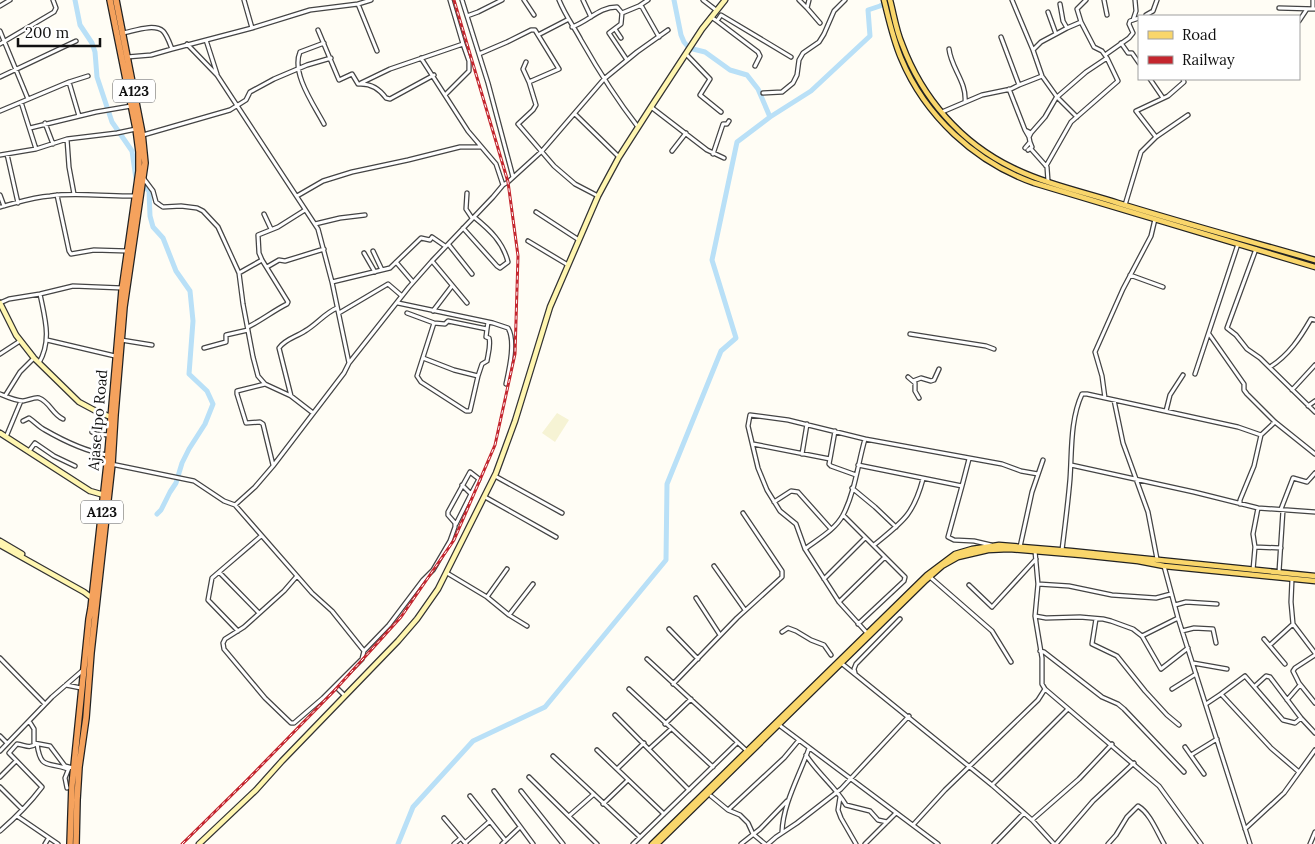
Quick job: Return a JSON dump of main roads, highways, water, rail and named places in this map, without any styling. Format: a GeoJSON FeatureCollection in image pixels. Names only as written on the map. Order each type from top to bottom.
{"type":"FeatureCollection","features":[{"type":"Feature","properties":{"kind":"highway","name":"Ajase Ipo Road"},"geometry":{"type":"LineString","coordinates":[[70,844],[73,805],[86,718],[110,464],[122,288],[142,190],[136,129],[121,42],[110,0]]}},
{"type":"Feature","properties":{"kind":"highway","name":"Ajase Ipo Road"},"geometry":{"type":"LineString","coordinates":[[76,844],[70,768],[104,495],[110,464],[108,455],[109,435],[122,340],[128,251],[136,196],[145,163],[142,135],[127,57],[121,42],[122,33],[116,0]]}},
{"type":"Feature","properties":{"kind":"main road"},"geometry":{"type":"LineString","coordinates":[[884,0],[901,59],[918,90],[942,122],[976,153],[1000,168],[1020,178],[1315,267]]}},
{"type":"Feature","properties":{"kind":"main road"},"geometry":{"type":"LineString","coordinates":[[890,2],[901,42],[922,87],[941,112],[969,140],[991,156],[1014,168],[1048,181],[1315,260]]}},
{"type":"Feature","properties":{"kind":"main road"},"geometry":{"type":"LineString","coordinates":[[657,844],[927,575],[942,562],[962,552],[992,545],[1157,559],[1191,566],[1292,578],[1315,576]]}},
{"type":"Feature","properties":{"kind":"main road"},"geometry":{"type":"LineString","coordinates":[[652,844],[930,577],[948,563],[968,554],[988,550],[1036,550],[1138,561],[1164,566],[1279,572],[1315,581]]}},
{"type":"Feature","properties":{"kind":"waterway"},"geometry":{"type":"LineString","coordinates":[[75,0],[80,25],[92,43],[95,52],[97,77],[112,122],[132,151],[136,179],[149,191],[150,216],[153,227],[163,238],[176,271],[190,291],[193,321],[189,374],[207,391],[213,404],[205,424],[182,463],[176,483],[157,514]]}},
{"type":"Feature","properties":{"kind":"waterway"},"geometry":{"type":"LineString","coordinates":[[674,0],[684,42],[689,48],[705,52],[730,70],[747,75],[758,89],[770,117]]}},
{"type":"Feature","properties":{"kind":"waterway"},"geometry":{"type":"LineString","coordinates":[[398,844],[413,807],[473,741],[545,707],[666,560],[667,484],[721,351],[736,338],[712,260],[737,142],[770,117],[811,91],[870,36],[868,10],[880,6],[889,0]]}},
{"type":"Feature","properties":{"kind":"railway"},"geometry":{"type":"LineString","coordinates":[[182,844],[334,691],[401,617],[454,540],[495,445],[515,354],[518,256],[508,182],[454,0]]}}]}
